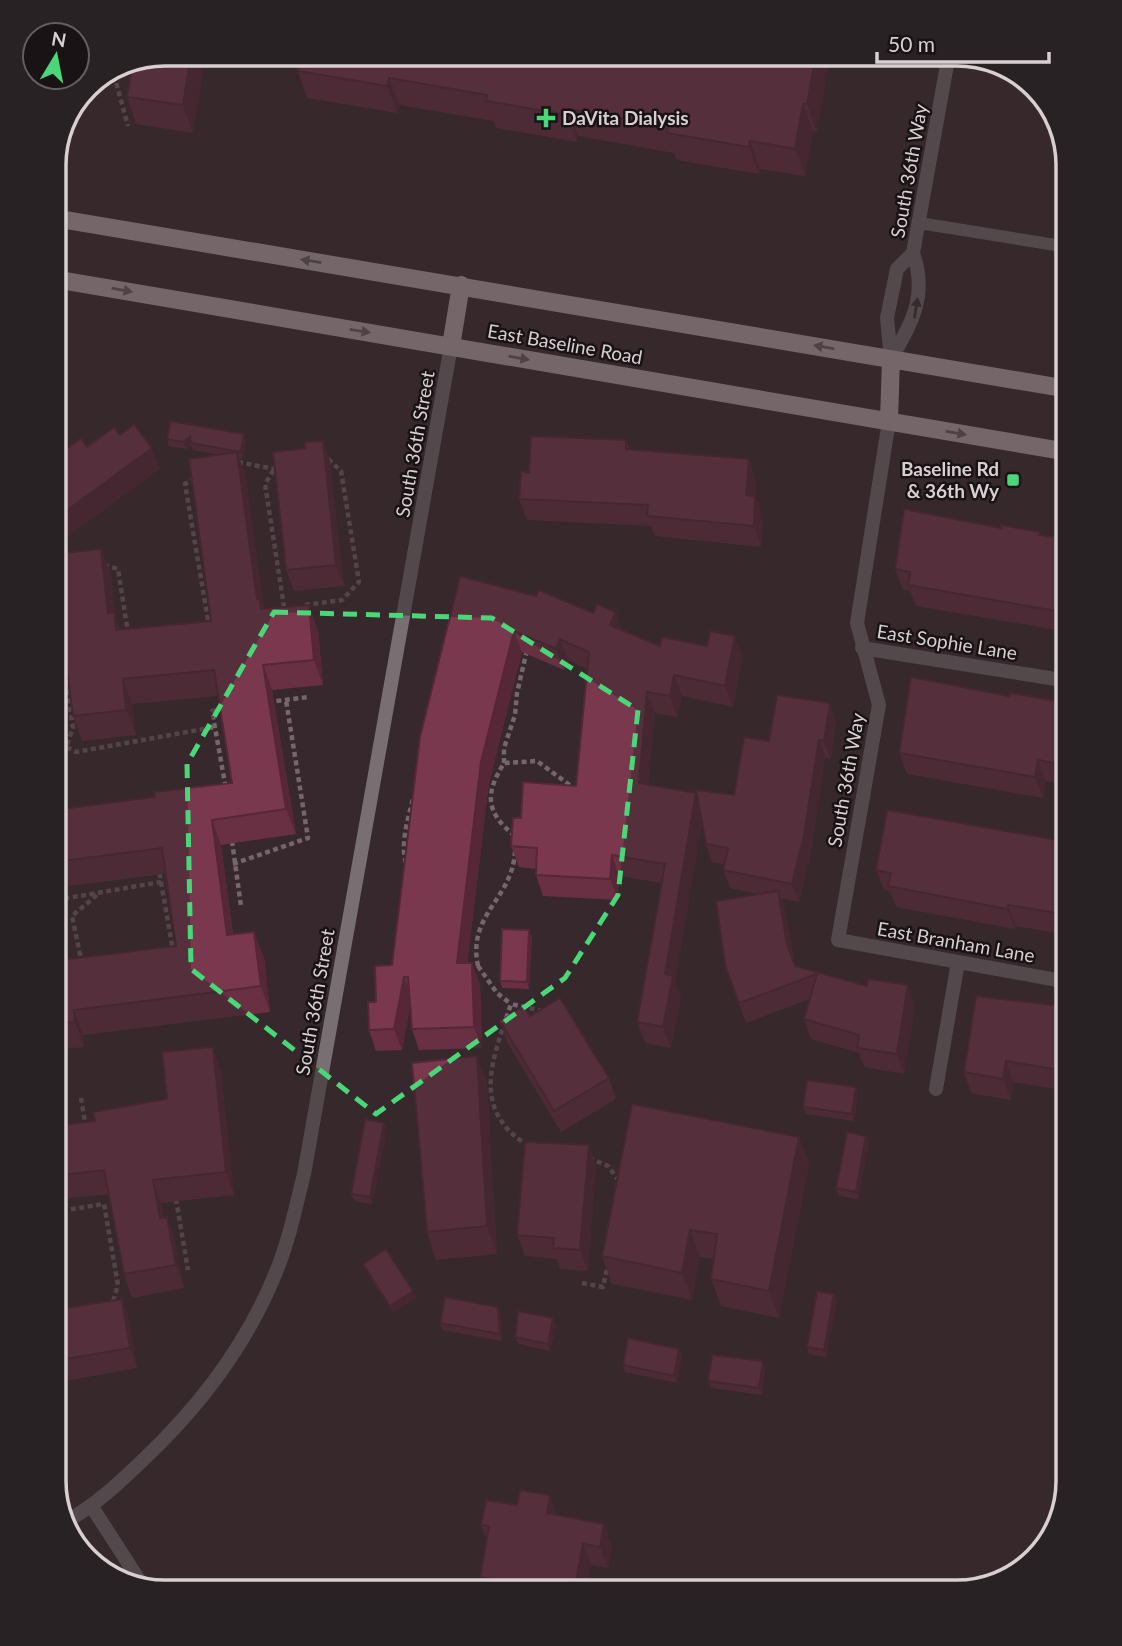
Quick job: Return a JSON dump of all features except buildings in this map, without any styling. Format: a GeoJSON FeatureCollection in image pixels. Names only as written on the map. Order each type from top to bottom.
{"type":"FeatureCollection","features":[{"type":"Feature","properties":{"kind":"main road","name":"East Baseline Road"},"geometry":{"type":"LineString","coordinates":[[67,220],[1056,386]]}},
{"type":"Feature","properties":{"kind":"main road","name":"East Baseline Road"},"geometry":{"type":"LineString","coordinates":[[67,281],[1056,450]]}},
{"type":"Feature","properties":{"kind":"main road"},"geometry":{"type":"LineString","coordinates":[[452,346],[461,285]]}},
{"type":"Feature","properties":{"kind":"main road"},"geometry":{"type":"LineString","coordinates":[[889,421],[891,359]]}},
{"type":"Feature","properties":{"kind":"street","name":"South 36th Way"},"geometry":{"type":"LineString","coordinates":[[891,359],[914,321],[921,275],[913,253],[947,67]]}},
{"type":"Feature","properties":{"kind":"street","name":"South 36th Way"},"geometry":{"type":"LineString","coordinates":[[891,359],[887,318],[897,269],[913,253]]}},
{"type":"Feature","properties":{"kind":"street","name":"South 36th Street"},"geometry":{"type":"LineString","coordinates":[[74,1517],[92,1507],[166,1438],[215,1382],[253,1324],[279,1265],[304,1174],[452,346]]}},
{"type":"Feature","properties":{"kind":"street","name":"South 36th Way"},"geometry":{"type":"LineString","coordinates":[[838,940],[879,705],[856,623],[889,421]]}},
{"type":"Feature","properties":{"kind":"street","name":"East Sophie Lane"},"geometry":{"type":"LineString","coordinates":[[862,648],[1056,679]]}},
{"type":"Feature","properties":{"kind":"street","name":"East Branham Lane"},"geometry":{"type":"LineString","coordinates":[[838,940],[1056,980]]}},
{"type":"Feature","properties":{"kind":"street"},"geometry":{"type":"LineString","coordinates":[[936,1089],[958,962]]}},
{"type":"Feature","properties":{"kind":"street"},"geometry":{"type":"LineString","coordinates":[[92,1507],[136,1575]]}},
{"type":"Feature","properties":{"kind":"lane"},"geometry":{"type":"LineString","coordinates":[[919,223],[1056,245]]}},
{"type":"Feature","properties":{"kind":"path"},"geometry":{"type":"LineString","coordinates":[[115,80],[128,126]]}},
{"type":"Feature","properties":{"kind":"path"},"geometry":{"type":"LineString","coordinates":[[284,608],[342,600],[359,582],[341,471],[323,455]]}},
{"type":"Feature","properties":{"kind":"path"},"geometry":{"type":"LineString","coordinates":[[229,460],[274,469]]}},
{"type":"Feature","properties":{"kind":"path"},"geometry":{"type":"LineString","coordinates":[[287,620],[265,484],[279,462],[290,460]]}},
{"type":"Feature","properties":{"kind":"path"},"geometry":{"type":"LineString","coordinates":[[207,472],[185,484],[211,633]]}},
{"type":"Feature","properties":{"kind":"path"},"geometry":{"type":"LineString","coordinates":[[94,567],[107,565],[118,569],[130,646]]}},
{"type":"Feature","properties":{"kind":"path"},"geometry":{"type":"LineString","coordinates":[[529,642],[517,693],[515,715],[504,748],[504,762],[490,786],[492,805],[503,827],[515,836],[513,870],[478,930],[474,948],[478,966],[497,993],[511,1004],[554,1013]]}},
{"type":"Feature","properties":{"kind":"path"},"geometry":{"type":"LineString","coordinates":[[67,683],[74,728],[67,746]]}},
{"type":"Feature","properties":{"kind":"path"},"geometry":{"type":"LineString","coordinates":[[261,704],[309,696]]}},
{"type":"Feature","properties":{"kind":"path"},"geometry":{"type":"LineString","coordinates":[[233,864],[308,838],[286,700]]}},
{"type":"Feature","properties":{"kind":"path"},"geometry":{"type":"LineString","coordinates":[[227,795],[212,711],[237,707]]}},
{"type":"Feature","properties":{"kind":"path"},"geometry":{"type":"LineString","coordinates":[[67,747],[76,752],[215,727]]}},
{"type":"Feature","properties":{"kind":"path"},"geometry":{"type":"LineString","coordinates":[[504,762],[537,761],[571,786]]}},
{"type":"Feature","properties":{"kind":"path"},"geometry":{"type":"LineString","coordinates":[[407,865],[403,854],[405,836],[418,789]]}},
{"type":"Feature","properties":{"kind":"path"},"geometry":{"type":"LineString","coordinates":[[232,837],[233,864],[241,906]]}},
{"type":"Feature","properties":{"kind":"path"},"geometry":{"type":"LineString","coordinates":[[159,869],[175,963]]}},
{"type":"Feature","properties":{"kind":"path"},"geometry":{"type":"LineString","coordinates":[[66,899],[161,881]]}},
{"type":"Feature","properties":{"kind":"path"},"geometry":{"type":"LineString","coordinates":[[82,967],[72,916],[98,894]]}},
{"type":"Feature","properties":{"kind":"path"},"geometry":{"type":"LineString","coordinates":[[466,968],[478,966]]}},
{"type":"Feature","properties":{"kind":"path"},"geometry":{"type":"LineString","coordinates":[[511,1004],[490,1066],[491,1095],[498,1120],[512,1136],[538,1151]]}},
{"type":"Feature","properties":{"kind":"path"},"geometry":{"type":"LineString","coordinates":[[81,1098],[87,1133]]}},
{"type":"Feature","properties":{"kind":"path"},"geometry":{"type":"LineString","coordinates":[[583,1154],[608,1166],[622,1186]]}},
{"type":"Feature","properties":{"kind":"path"},"geometry":{"type":"LineString","coordinates":[[101,1192],[118,1285],[111,1312]]}},
{"type":"Feature","properties":{"kind":"path"},"geometry":{"type":"LineString","coordinates":[[175,1194],[188,1270]]}},
{"type":"Feature","properties":{"kind":"path"},"geometry":{"type":"LineString","coordinates":[[66,1210],[104,1204]]}},
{"type":"Feature","properties":{"kind":"path"},"geometry":{"type":"LineString","coordinates":[[582,1283],[603,1287],[611,1252]]}},
{"type":"Feature","properties":{"kind":"highlighted area"},"geometry":{"type":"Polygon","coordinates":[[[274,612],[492,618],[638,710],[618,895],[565,978],[376,1114],[191,969],[187,764],[274,612]]]}},
{"type":"Feature","properties":{"kind":"place","name":"DaVita Dialysis"},"geometry":{"type":"Point","coordinates":[546,118]}},
{"type":"Feature","properties":{"kind":"place","name":"Baseline Rd & 36th Wy"},"geometry":{"type":"Point","coordinates":[1013,480]}}]}
